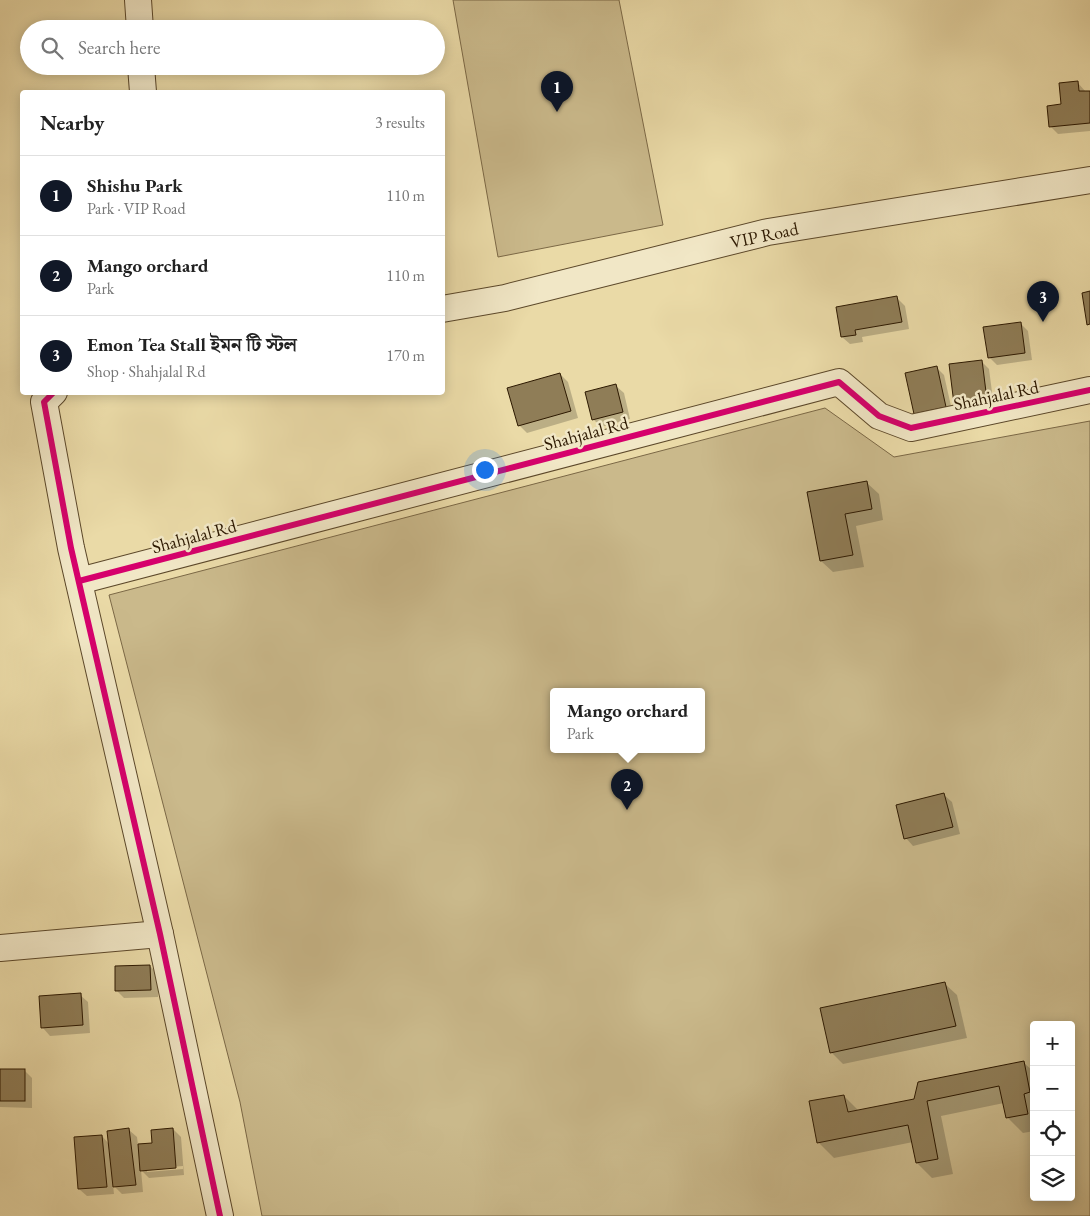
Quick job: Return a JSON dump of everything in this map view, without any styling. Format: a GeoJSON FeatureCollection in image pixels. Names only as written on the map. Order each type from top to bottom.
{"type":"FeatureCollection","features":[{"type":"Feature","properties":{"kind":"street"},"geometry":{"type":"LineString","coordinates":[[138,0],[139,20]]}},
{"type":"Feature","properties":{"kind":"street"},"geometry":{"type":"LineString","coordinates":[[141,75],[142,90]]}},
{"type":"Feature","properties":{"kind":"street","name":"VIP Road"},"geometry":{"type":"LineString","coordinates":[[445,308],[505,298],[768,232],[1090,180]]}},
{"type":"Feature","properties":{"kind":"street","name":"Shahjalal Rd"},"geometry":{"type":"LineString","coordinates":[[79,581],[839,382],[879,416],[911,428],[1090,390]]}},
{"type":"Feature","properties":{"kind":"street"},"geometry":{"type":"LineString","coordinates":[[51,395],[44,402],[71,548],[160,934],[220,1216]]}},
{"type":"Feature","properties":{"kind":"street"},"geometry":{"type":"LineString","coordinates":[[0,948],[160,934]]}},
{"type":"Feature","properties":{"kind":"shaded area"},"geometry":{"type":"Polygon","coordinates":[[[453,0],[619,0],[663,225],[498,257],[453,0]]]}},
{"type":"Feature","properties":{"kind":"shaded area"},"geometry":{"type":"Polygon","coordinates":[[[825,408],[894,457],[1090,421],[1090,1216],[262,1216],[240,1102],[109,595],[825,408]]]}},
{"type":"Feature","properties":{"kind":"building"},"geometry":{"type":"Polygon","coordinates":[[[1078,81],[1079,91],[1090,91],[1090,123],[1049,127],[1047,106],[1061,104],[1059,83],[1078,81]]]}},
{"type":"Feature","properties":{"kind":"building"},"geometry":{"type":"Polygon","coordinates":[[[1090,291],[1090,324],[1087,325],[1082,293],[1090,291]]]}},
{"type":"Feature","properties":{"kind":"building"},"geometry":{"type":"Polygon","coordinates":[[[897,296],[902,322],[855,330],[856,335],[841,337],[836,307],[897,296]]]}},
{"type":"Feature","properties":{"kind":"building"},"geometry":{"type":"Polygon","coordinates":[[[1021,322],[1025,353],[988,358],[983,327],[1021,322]]]}},
{"type":"Feature","properties":{"kind":"building"},"geometry":{"type":"Polygon","coordinates":[[[982,360],[987,400],[954,404],[949,364],[982,360]]]}},
{"type":"Feature","properties":{"kind":"building"},"geometry":{"type":"Polygon","coordinates":[[[937,366],[946,407],[914,414],[905,373],[937,366]]]}},
{"type":"Feature","properties":{"kind":"building"},"geometry":{"type":"Polygon","coordinates":[[[560,373],[571,411],[518,426],[507,388],[560,373]]]}},
{"type":"Feature","properties":{"kind":"building"},"geometry":{"type":"Polygon","coordinates":[[[616,384],[623,412],[592,420],[585,392],[616,384]]]}},
{"type":"Feature","properties":{"kind":"building"},"geometry":{"type":"Polygon","coordinates":[[[867,481],[872,509],[845,514],[853,555],[820,561],[807,492],[867,481]]]}},
{"type":"Feature","properties":{"kind":"building"},"geometry":{"type":"Polygon","coordinates":[[[944,793],[953,827],[904,839],[896,805],[944,793]]]}},
{"type":"Feature","properties":{"kind":"building"},"geometry":{"type":"Polygon","coordinates":[[[150,965],[151,990],[115,991],[115,966],[150,965]]]}},
{"type":"Feature","properties":{"kind":"building"},"geometry":{"type":"Polygon","coordinates":[[[945,982],[956,1026],[830,1053],[820,1008],[945,982]]]}},
{"type":"Feature","properties":{"kind":"building"},"geometry":{"type":"Polygon","coordinates":[[[81,993],[83,1025],[41,1028],[39,996],[81,993]]]}},
{"type":"Feature","properties":{"kind":"building"},"geometry":{"type":"Polygon","coordinates":[[[1024,1061],[1030,1092],[1024,1094],[1028,1114],[1006,1118],[999,1086],[927,1101],[938,1159],[916,1163],[908,1125],[817,1143],[809,1101],[844,1095],[848,1112],[914,1099],[918,1082],[1024,1061]]]}},
{"type":"Feature","properties":{"kind":"building"},"geometry":{"type":"Polygon","coordinates":[[[0,1069],[25,1069],[25,1101],[0,1101],[0,1069]]]}},
{"type":"Feature","properties":{"kind":"building"},"geometry":{"type":"Polygon","coordinates":[[[129,1128],[136,1185],[113,1187],[107,1131],[129,1128]]]}},
{"type":"Feature","properties":{"kind":"building"},"geometry":{"type":"Polygon","coordinates":[[[173,1128],[176,1168],[140,1171],[138,1144],[152,1143],[151,1130],[173,1128]]]}},
{"type":"Feature","properties":{"kind":"building"},"geometry":{"type":"Polygon","coordinates":[[[102,1135],[107,1187],[78,1189],[74,1137],[102,1135]]]}},
{"type":"Feature","properties":{"kind":"cycle path"},"geometry":{"type":"LineString","coordinates":[[79,581],[839,382],[879,416],[911,428],[1090,390]]}},
{"type":"Feature","properties":{"kind":"cycle path"},"geometry":{"type":"LineString","coordinates":[[51,395],[44,402],[71,548],[160,934],[220,1216]]}},
{"type":"Feature","properties":{"kind":"place","name":"Shishu Park"},"geometry":{"type":"Point","coordinates":[557,112]}},
{"type":"Feature","properties":{"kind":"place","name":"Emon Tea Stall ইমন টি স্টল"},"geometry":{"type":"Point","coordinates":[1043,322]}},
{"type":"Feature","properties":{"kind":"place","name":"Mango orchard"},"geometry":{"type":"Point","coordinates":[627,810]}}]}
